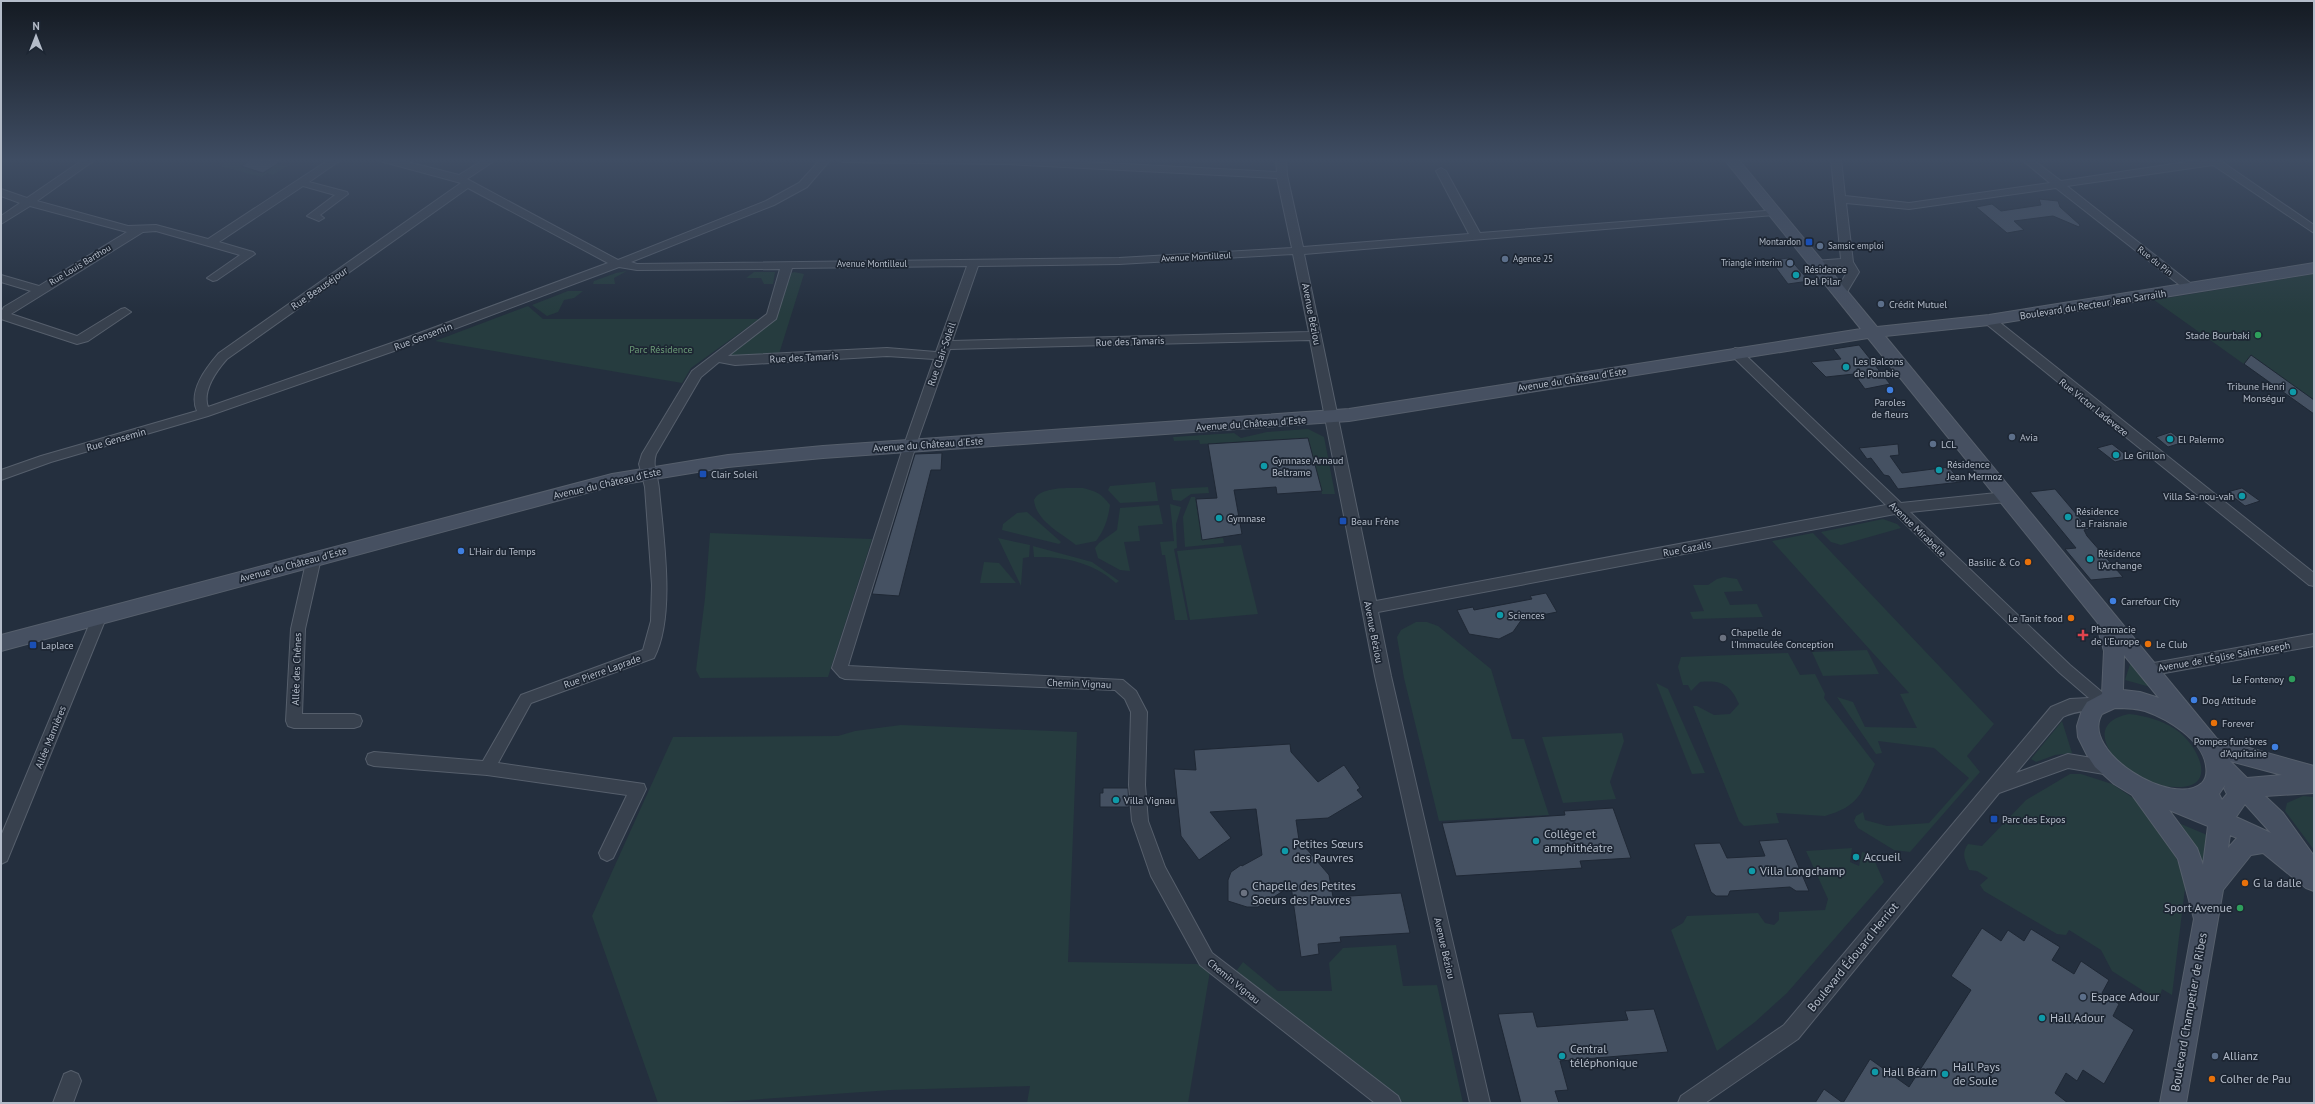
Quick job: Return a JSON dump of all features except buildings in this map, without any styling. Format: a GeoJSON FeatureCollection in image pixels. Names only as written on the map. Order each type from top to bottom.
{"type":"FeatureCollection","features":[{"type":"Feature","properties":{"kind":"street"},"geometry":{"type":"LineString","coordinates":[[1,221],[16,211]]}},
{"type":"Feature","properties":{"kind":"street"},"geometry":{"type":"LineString","coordinates":[[60,211],[128,229],[156,228],[248,254],[213,278]]}},
{"type":"Feature","properties":{"kind":"street"},"geometry":{"type":"LineString","coordinates":[[210,243],[260,211]]}},
{"type":"Feature","properties":{"kind":"street"},"geometry":{"type":"LineString","coordinates":[[319,218],[312,216],[320,211]]}},
{"type":"Feature","properties":{"kind":"street","name":"Rue Beauséjour"},"geometry":{"type":"LineString","coordinates":[[204,413],[200,401],[213,368],[223,356],[423,211]]}},
{"type":"Feature","properties":{"kind":"street","name":"Avenue Montilleul"},"geometry":{"type":"LineString","coordinates":[[518,211],[601,256],[617,263],[637,267],[757,267],[787,265],[973,264],[1119,261],[1298,251],[1774,212]]}},
{"type":"Feature","properties":{"kind":"street","name":"Rue Gensemin"},"geometry":{"type":"LineString","coordinates":[[1,475],[46,460],[204,413],[403,344],[672,243],[752,211]]}},
{"type":"Feature","properties":{"kind":"street","name":"Avenue Béziou"},"geometry":{"type":"LineString","coordinates":[[1289,211],[1316,336],[1369,608],[1480,1103]]}},
{"type":"Feature","properties":{"kind":"street"},"geometry":{"type":"LineString","coordinates":[[1462,211],[1476,236]]}},
{"type":"Feature","properties":{"kind":"street"},"geometry":{"type":"LineString","coordinates":[[1840,295],[1853,272],[1847,262],[1842,211]]}},
{"type":"Feature","properties":{"kind":"street","name":"Rue du Pin"},"geometry":{"type":"LineString","coordinates":[[2091,211],[2190,288]]}},
{"type":"Feature","properties":{"kind":"street"},"geometry":{"type":"LineString","coordinates":[[2286,211],[2314,230]]}},
{"type":"Feature","properties":{"kind":"street"},"geometry":{"type":"LineString","coordinates":[[1774,212],[2210,748],[2218,778],[2210,791]]}},
{"type":"Feature","properties":{"kind":"street","name":"Rue Louis Barthou"},"geometry":{"type":"LineString","coordinates":[[125,312],[84,338],[77,340],[4,316],[8,310],[140,229]]}},
{"type":"Feature","properties":{"kind":"street"},"geometry":{"type":"LineString","coordinates":[[1815,264],[1847,262]]}},
{"type":"Feature","properties":{"kind":"street","name":"Rue Clair-Soleil"},"geometry":{"type":"LineString","coordinates":[[910,445],[973,264]]}},
{"type":"Feature","properties":{"kind":"street"},"geometry":{"type":"LineString","coordinates":[[649,473],[646,464],[649,454],[696,374],[772,316],[787,265]]}},
{"type":"Feature","properties":{"kind":"street","name":"Boulevard du Recteur Jean Sarrailh"},"geometry":{"type":"LineString","coordinates":[[1871,332],[1989,320],[2314,268]]}},
{"type":"Feature","properties":{"kind":"street","name":"Rue Louis Barthou"},"geometry":{"type":"LineString","coordinates":[[1,278],[40,290]]}},
{"type":"Feature","properties":{"kind":"street","name":"Rue Victor Ladeveze"},"geometry":{"type":"LineString","coordinates":[[1989,320],[2314,581]]}},
{"type":"Feature","properties":{"kind":"street","name":"Avenue du Château d'Este"},"geometry":{"type":"LineString","coordinates":[[1,644],[314,558],[612,480],[649,473],[728,461],[910,445],[1332,417],[1735,352],[1871,332]]}},
{"type":"Feature","properties":{"kind":"street","name":"Rue des Tamaris"},"geometry":{"type":"LineString","coordinates":[[944,345],[1316,336]]}},
{"type":"Feature","properties":{"kind":"street","name":"Rue des Tamaris"},"geometry":{"type":"LineString","coordinates":[[717,358],[735,361],[887,352],[940,356]]}},
{"type":"Feature","properties":{"kind":"street","name":"Avenue Mirabelle"},"geometry":{"type":"LineString","coordinates":[[1735,352],[2061,665],[2105,702]]}},
{"type":"Feature","properties":{"kind":"street","name":"Chemin Vignau"},"geometry":{"type":"LineString","coordinates":[[910,445],[840,668],[845,673],[1118,684],[1131,695],[1139,712],[1137,785],[1140,821],[1157,870],[1206,959],[1391,1103]]}},
{"type":"Feature","properties":{"kind":"street","name":"Rue Pierre Laprade"},"geometry":{"type":"LineString","coordinates":[[487,768],[526,699],[649,654],[658,621],[659,585],[652,487],[649,473]]}},
{"type":"Feature","properties":{"kind":"street","name":"Rue Cazalis"},"geometry":{"type":"LineString","coordinates":[[1369,608],[1897,508],[2006,497]]}},
{"type":"Feature","properties":{"kind":"street","name":"Allée des Chênes"},"geometry":{"type":"LineString","coordinates":[[314,558],[298,629],[294,721],[354,721]]}},
{"type":"Feature","properties":{"kind":"street","name":"Allée Marnières"},"geometry":{"type":"LineString","coordinates":[[1,856],[99,618]]}},
{"type":"Feature","properties":{"kind":"street"},"geometry":{"type":"LineString","coordinates":[[2105,702],[2114,651],[2106,620]]}},
{"type":"Feature","properties":{"kind":"street","name":"Avenue de l'Église Saint-Joseph"},"geometry":{"type":"LineString","coordinates":[[2148,670],[2309,642]]}},
{"type":"Feature","properties":{"kind":"street"},"geometry":{"type":"LineString","coordinates":[[2314,873],[2275,820],[2186,722],[2167,711],[2148,703],[2129,699],[2105,702],[2090,713],[2087,720],[2088,739],[2097,754],[2110,768],[2140,788],[2220,822],[2251,833],[2288,857],[2314,880]]}},
{"type":"Feature","properties":{"kind":"street","name":"Boulevard Édouard Herriot"},"geometry":{"type":"LineString","coordinates":[[1688,1103],[1792,1032],[1920,875],[1996,787],[2057,712],[2070,705],[2105,702]]}},
{"type":"Feature","properties":{"kind":"street"},"geometry":{"type":"LineString","coordinates":[[2210,748],[2314,775]]}},
{"type":"Feature","properties":{"kind":"street"},"geometry":{"type":"LineString","coordinates":[[374,759],[487,768],[638,789],[607,853]]}},
{"type":"Feature","properties":{"kind":"street","name":"Boulevard Édouard Herriot"},"geometry":{"type":"LineString","coordinates":[[1996,787],[2068,761],[2110,768]]}},
{"type":"Feature","properties":{"kind":"street"},"geometry":{"type":"LineString","coordinates":[[2161,796],[2190,798],[2210,791],[2244,787],[2314,783]]}},
{"type":"Feature","properties":{"kind":"street"},"geometry":{"type":"LineString","coordinates":[[2220,822],[2244,787]]}},
{"type":"Feature","properties":{"kind":"street","name":"Boulevard Champetier de Ribes"},"geometry":{"type":"LineString","coordinates":[[2140,788],[2189,855],[2205,920]]}},
{"type":"Feature","properties":{"kind":"street","name":"Boulevard Champetier de Ribes"},"geometry":{"type":"LineString","coordinates":[[2173,1103],[2212,885],[2220,822],[2210,791]]}},
{"type":"Feature","properties":{"kind":"street"},"geometry":{"type":"LineString","coordinates":[[2212,885],[2244,846],[2266,842]]}},
{"type":"Feature","properties":{"kind":"street"},"geometry":{"type":"LineString","coordinates":[[63,1103],[71,1081]]}},
{"type":"Feature","properties":{"kind":"green space"},"geometry":{"type":"Polygon","coordinates":[[[627,271],[614,278],[615,284],[593,284],[594,281],[616,273],[627,271]]]}},
{"type":"Feature","properties":{"kind":"green space"},"geometry":{"type":"Polygon","coordinates":[[[754,272],[775,272],[773,284],[764,284],[761,278],[746,278],[754,272]]]}},
{"type":"Feature","properties":{"kind":"green space"},"geometry":{"type":"Polygon","coordinates":[[[794,272],[804,274],[779,354],[730,356],[729,354],[764,327],[790,274],[794,272]]]}},
{"type":"Feature","properties":{"kind":"green space","name":"Stade Bourbaki"},"geometry":{"type":"Polygon","coordinates":[[[2314,274],[2314,414],[2154,300],[2161,299],[2314,274]]]}},
{"type":"Feature","properties":{"kind":"green space"},"geometry":{"type":"Polygon","coordinates":[[[568,291],[583,291],[574,298],[564,300],[558,312],[547,316],[532,305],[568,291]]]}},
{"type":"Feature","properties":{"kind":"green space","name":"Parc Résidence"},"geometry":{"type":"Polygon","coordinates":[[[528,306],[543,319],[759,319],[691,368],[682,383],[435,341],[528,306]]]}},
{"type":"Feature","properties":{"kind":"green space"},"geometry":{"type":"Polygon","coordinates":[[[1308,429],[1324,437],[1335,494],[1322,494],[1308,438],[1200,444],[1199,440],[1174,441],[1173,437],[1234,433],[1241,438],[1267,432],[1308,429]]]}},
{"type":"Feature","properties":{"kind":"green space"},"geometry":{"type":"Polygon","coordinates":[[[1155,482],[1158,501],[1120,503],[1108,490],[1110,486],[1155,482]]]}},
{"type":"Feature","properties":{"kind":"green space"},"geometry":{"type":"Polygon","coordinates":[[[1208,487],[1209,493],[1191,494],[1181,501],[1173,500],[1171,489],[1208,487]]]}},
{"type":"Feature","properties":{"kind":"green space"},"geometry":{"type":"Polygon","coordinates":[[[1083,488],[1092,490],[1104,498],[1110,505],[1106,524],[1096,541],[1076,545],[1044,520],[1039,514],[1034,500],[1037,495],[1049,490],[1083,488]]]}},
{"type":"Feature","properties":{"kind":"green space"},"geometry":{"type":"Polygon","coordinates":[[[1191,497],[1195,497],[1202,539],[1223,538],[1224,543],[1185,547],[1183,517],[1191,497]]]}},
{"type":"Feature","properties":{"kind":"green space"},"geometry":{"type":"Polygon","coordinates":[[[1170,504],[1181,507],[1176,524],[1177,548],[1174,549],[1188,620],[1175,620],[1165,555],[1162,555],[1160,542],[1174,541],[1170,504]]]}},
{"type":"Feature","properties":{"kind":"green space"},"geometry":{"type":"Polygon","coordinates":[[[1159,505],[1163,524],[1138,526],[1140,541],[1124,542],[1130,571],[1120,570],[1098,558],[1095,548],[1099,543],[1117,530],[1120,508],[1159,505]]]}},
{"type":"Feature","properties":{"kind":"green space"},"geometry":{"type":"Polygon","coordinates":[[[1027,512],[1061,542],[1059,544],[1002,530],[1003,524],[1017,513],[1027,512]]]}},
{"type":"Feature","properties":{"kind":"green space"},"geometry":{"type":"Polygon","coordinates":[[[1883,519],[1897,524],[1901,528],[1841,545],[1831,542],[1821,532],[1883,519]]]}},
{"type":"Feature","properties":{"kind":"green space"},"geometry":{"type":"Polygon","coordinates":[[[710,533],[872,539],[828,677],[700,678],[696,670],[705,598],[710,533]]]}},
{"type":"Feature","properties":{"kind":"green space"},"geometry":{"type":"Polygon","coordinates":[[[1813,533],[1994,724],[1967,756],[1980,772],[1910,852],[1894,850],[1858,828],[1854,821],[1856,816],[1863,812],[1865,820],[1887,826],[1929,823],[1969,778],[1934,748],[1878,741],[1882,753],[1876,754],[1837,697],[1853,702],[1865,727],[1917,728],[1900,694],[1909,693],[1772,541],[1813,533]]]}},
{"type":"Feature","properties":{"kind":"green space"},"geometry":{"type":"Polygon","coordinates":[[[998,538],[1030,545],[1029,557],[1023,558],[1021,586],[998,538]]]}},
{"type":"Feature","properties":{"kind":"green space"},"geometry":{"type":"Polygon","coordinates":[[[1241,545],[1258,614],[1190,620],[1177,551],[1241,545]]]}},
{"type":"Feature","properties":{"kind":"green space"},"geometry":{"type":"Polygon","coordinates":[[[1033,546],[1092,562],[1119,581],[1116,583],[1098,570],[1078,562],[1056,558],[1034,557],[1033,546]]]}},
{"type":"Feature","properties":{"kind":"green space"},"geometry":{"type":"Polygon","coordinates":[[[984,562],[999,563],[1016,583],[980,583],[984,562]]]}},
{"type":"Feature","properties":{"kind":"green space"},"geometry":{"type":"Polygon","coordinates":[[[1724,577],[1737,579],[1743,591],[1724,592],[1730,605],[1757,604],[1763,617],[1693,619],[1690,612],[1704,611],[1693,585],[1708,585],[1717,579],[1724,577]]]}},
{"type":"Feature","properties":{"kind":"green space"},"geometry":{"type":"Polygon","coordinates":[[[1416,622],[1427,622],[1438,626],[1491,669],[1512,739],[1524,739],[1549,815],[1439,821],[1404,678],[1397,637],[1401,630],[1416,622]]]}},
{"type":"Feature","properties":{"kind":"green space"},"geometry":{"type":"Polygon","coordinates":[[[1867,650],[1879,674],[1823,676],[1812,652],[1867,650]]]}},
{"type":"Feature","properties":{"kind":"green space"},"geometry":{"type":"Polygon","coordinates":[[[1788,653],[1800,675],[1815,674],[1825,694],[1824,698],[1875,764],[1858,798],[1845,808],[1825,816],[1776,813],[1779,823],[1744,826],[1739,821],[1693,706],[1697,706],[1714,715],[1730,714],[1739,704],[1732,692],[1724,685],[1719,683],[1700,682],[1691,691],[1688,685],[1683,685],[1678,667],[1681,657],[1788,653]]]}},
{"type":"Feature","properties":{"kind":"green space"},"geometry":{"type":"Polygon","coordinates":[[[2131,661],[2154,688],[2125,680],[2131,661]]]}},
{"type":"Feature","properties":{"kind":"green space"},"geometry":{"type":"Polygon","coordinates":[[[1656,683],[1668,689],[1705,773],[1692,774],[1656,683]]]}},
{"type":"Feature","properties":{"kind":"green space"},"geometry":{"type":"Polygon","coordinates":[[[2129,714],[2159,721],[2175,729],[2183,736],[2197,754],[2201,764],[2201,773],[2198,781],[2190,786],[2165,786],[2144,780],[2125,768],[2110,751],[2106,742],[2105,733],[2108,725],[2116,719],[2129,714]]]}},
{"type":"Feature","properties":{"kind":"green space"},"geometry":{"type":"Polygon","coordinates":[[[2062,721],[2072,753],[2055,755],[2036,762],[2031,759],[2062,721]]]}},
{"type":"Feature","properties":{"kind":"green space"},"geometry":{"type":"Polygon","coordinates":[[[901,725],[1077,732],[1068,962],[1197,964],[1210,971],[1188,1103],[1027,1103],[1030,1086],[891,1090],[707,1103],[658,1103],[592,916],[673,737],[838,736],[855,731],[901,725]]]}},
{"type":"Feature","properties":{"kind":"green space"},"geometry":{"type":"Polygon","coordinates":[[[1622,733],[1624,741],[1610,782],[1616,799],[1563,803],[1542,737],[1622,733]]]}},
{"type":"Feature","properties":{"kind":"green space"},"geometry":{"type":"Polygon","coordinates":[[[2070,774],[2081,774],[2112,784],[2139,802],[2170,844],[2186,880],[2172,995],[2162,989],[2160,996],[2150,995],[2112,971],[2101,950],[2069,930],[2066,935],[2057,934],[1984,891],[1980,885],[1988,878],[1977,871],[1969,870],[1964,854],[1968,844],[1982,846],[2026,800],[2070,774]]]}},
{"type":"Feature","properties":{"kind":"green space"},"geometry":{"type":"Polygon","coordinates":[[[2303,796],[2314,797],[2314,850],[2285,811],[2287,803],[2303,796]]]}},
{"type":"Feature","properties":{"kind":"green space"},"geometry":{"type":"Polygon","coordinates":[[[2174,821],[2207,835],[2206,864],[2198,861],[2174,821]]]}},
{"type":"Feature","properties":{"kind":"green space"},"geometry":{"type":"Polygon","coordinates":[[[1852,848],[1850,862],[1859,866],[1862,852],[1872,855],[1884,882],[1787,993],[1755,1022],[1717,1051],[1671,930],[1683,923],[1687,916],[1758,913],[1765,923],[1774,925],[1779,920],[1779,912],[1825,910],[1828,899],[1806,851],[1852,848]]]}},
{"type":"Feature","properties":{"kind":"green space"},"geometry":{"type":"Polygon","coordinates":[[[1396,945],[1403,986],[1437,985],[1463,1103],[1404,1103],[1234,974],[1243,962],[1278,991],[1332,991],[1329,963],[1343,948],[1396,945]]]}},
{"type":"Feature","properties":{"kind":"place","name":"Montardon"},"geometry":{"type":"Point","coordinates":[1809,242]}},
{"type":"Feature","properties":{"kind":"place","name":"Samsic emploi"},"geometry":{"type":"Point","coordinates":[1820,246]}},
{"type":"Feature","properties":{"kind":"place","name":"Agence 25"},"geometry":{"type":"Point","coordinates":[1505,259]}},
{"type":"Feature","properties":{"kind":"place","name":"Triangle interim"},"geometry":{"type":"Point","coordinates":[1790,263]}},
{"type":"Feature","properties":{"kind":"place","name":"Résidence Del Pilar"},"geometry":{"type":"Point","coordinates":[1796,275]}},
{"type":"Feature","properties":{"kind":"place","name":"Crédit Mutuel"},"geometry":{"type":"Point","coordinates":[1881,304]}},
{"type":"Feature","properties":{"kind":"place","name":"Stade Bourbaki"},"geometry":{"type":"Point","coordinates":[2258,335]}},
{"type":"Feature","properties":{"kind":"place","name":"Les Balcons de Pombie"},"geometry":{"type":"Point","coordinates":[1846,367]}},
{"type":"Feature","properties":{"kind":"place","name":"Paroles de fleurs"},"geometry":{"type":"Point","coordinates":[1890,390]}},
{"type":"Feature","properties":{"kind":"place","name":"Tribune Henri Monségur"},"geometry":{"type":"Point","coordinates":[2293,392]}},
{"type":"Feature","properties":{"kind":"place","name":"Avia"},"geometry":{"type":"Point","coordinates":[2012,437]}},
{"type":"Feature","properties":{"kind":"place","name":"El Palermo"},"geometry":{"type":"Point","coordinates":[2170,439]}},
{"type":"Feature","properties":{"kind":"place","name":"LCL"},"geometry":{"type":"Point","coordinates":[1933,444]}},
{"type":"Feature","properties":{"kind":"place","name":"Le Grillon"},"geometry":{"type":"Point","coordinates":[2116,455]}},
{"type":"Feature","properties":{"kind":"place","name":"Gymnase Arnaud Beltrame"},"geometry":{"type":"Point","coordinates":[1264,466]}},
{"type":"Feature","properties":{"kind":"place","name":"Résidence Jean Mermoz"},"geometry":{"type":"Point","coordinates":[1939,470]}},
{"type":"Feature","properties":{"kind":"place","name":"Clair Soleil"},"geometry":{"type":"Point","coordinates":[703,474]}},
{"type":"Feature","properties":{"kind":"place","name":"Villa Sa-nou-vah"},"geometry":{"type":"Point","coordinates":[2242,496]}},
{"type":"Feature","properties":{"kind":"place","name":"Résidence La Fraisnaie"},"geometry":{"type":"Point","coordinates":[2068,517]}},
{"type":"Feature","properties":{"kind":"place","name":"Gymnase"},"geometry":{"type":"Point","coordinates":[1219,518]}},
{"type":"Feature","properties":{"kind":"place","name":"Beau Frêne"},"geometry":{"type":"Point","coordinates":[1343,521]}},
{"type":"Feature","properties":{"kind":"place","name":"L'Hair du Temps"},"geometry":{"type":"Point","coordinates":[461,551]}},
{"type":"Feature","properties":{"kind":"place","name":"Résidence l'Archange"},"geometry":{"type":"Point","coordinates":[2090,559]}},
{"type":"Feature","properties":{"kind":"place","name":"Basilic & Co"},"geometry":{"type":"Point","coordinates":[2028,562]}},
{"type":"Feature","properties":{"kind":"place","name":"Carrefour City"},"geometry":{"type":"Point","coordinates":[2113,601]}},
{"type":"Feature","properties":{"kind":"place","name":"Sciences"},"geometry":{"type":"Point","coordinates":[1500,615]}},
{"type":"Feature","properties":{"kind":"place","name":"Le Tanit food"},"geometry":{"type":"Point","coordinates":[2071,618]}},
{"type":"Feature","properties":{"kind":"place","name":"Pharmacie de l'Europe"},"geometry":{"type":"Point","coordinates":[2083,635]}},
{"type":"Feature","properties":{"kind":"place","name":"Chapelle de l'Immaculée Conception"},"geometry":{"type":"Point","coordinates":[1723,638]}},
{"type":"Feature","properties":{"kind":"place","name":"Le Club"},"geometry":{"type":"Point","coordinates":[2148,644]}},
{"type":"Feature","properties":{"kind":"place","name":"Laplace"},"geometry":{"type":"Point","coordinates":[33,645]}},
{"type":"Feature","properties":{"kind":"place","name":"Le Fontenoy"},"geometry":{"type":"Point","coordinates":[2292,679]}},
{"type":"Feature","properties":{"kind":"place","name":"Dog Attitude"},"geometry":{"type":"Point","coordinates":[2194,700]}},
{"type":"Feature","properties":{"kind":"place","name":"Forever"},"geometry":{"type":"Point","coordinates":[2214,723]}},
{"type":"Feature","properties":{"kind":"place","name":"Pompes funèbres d'Aquitaine"},"geometry":{"type":"Point","coordinates":[2275,747]}},
{"type":"Feature","properties":{"kind":"place","name":"Villa Vignau"},"geometry":{"type":"Point","coordinates":[1116,800]}},
{"type":"Feature","properties":{"kind":"place","name":"Parc des Expos"},"geometry":{"type":"Point","coordinates":[1994,819]}},
{"type":"Feature","properties":{"kind":"place","name":"Collège et amphithéatre"},"geometry":{"type":"Point","coordinates":[1536,841]}},
{"type":"Feature","properties":{"kind":"place","name":"Petites Sœurs des Pauvres"},"geometry":{"type":"Point","coordinates":[1285,851]}},
{"type":"Feature","properties":{"kind":"place","name":"Accueil"},"geometry":{"type":"Point","coordinates":[1856,857]}},
{"type":"Feature","properties":{"kind":"place","name":"Villa Longchamp"},"geometry":{"type":"Point","coordinates":[1752,871]}},
{"type":"Feature","properties":{"kind":"place","name":"G la dalle"},"geometry":{"type":"Point","coordinates":[2245,883]}},
{"type":"Feature","properties":{"kind":"place","name":"Chapelle des Petites Soeurs des Pauvres"},"geometry":{"type":"Point","coordinates":[1244,893]}},
{"type":"Feature","properties":{"kind":"place","name":"Sport Avenue"},"geometry":{"type":"Point","coordinates":[2240,908]}},
{"type":"Feature","properties":{"kind":"place","name":"Espace Adour"},"geometry":{"type":"Point","coordinates":[2083,997]}},
{"type":"Feature","properties":{"kind":"place","name":"Hall Adour"},"geometry":{"type":"Point","coordinates":[2042,1018]}},
{"type":"Feature","properties":{"kind":"place","name":"Central téléphonique"},"geometry":{"type":"Point","coordinates":[1562,1056]}},
{"type":"Feature","properties":{"kind":"place","name":"Allianz"},"geometry":{"type":"Point","coordinates":[2215,1056]}},
{"type":"Feature","properties":{"kind":"place","name":"Hall Béarn"},"geometry":{"type":"Point","coordinates":[1875,1072]}},
{"type":"Feature","properties":{"kind":"place","name":"Hall Pays de Soule"},"geometry":{"type":"Point","coordinates":[1945,1074]}},
{"type":"Feature","properties":{"kind":"place","name":"Colher de Pau"},"geometry":{"type":"Point","coordinates":[2212,1079]}}]}
